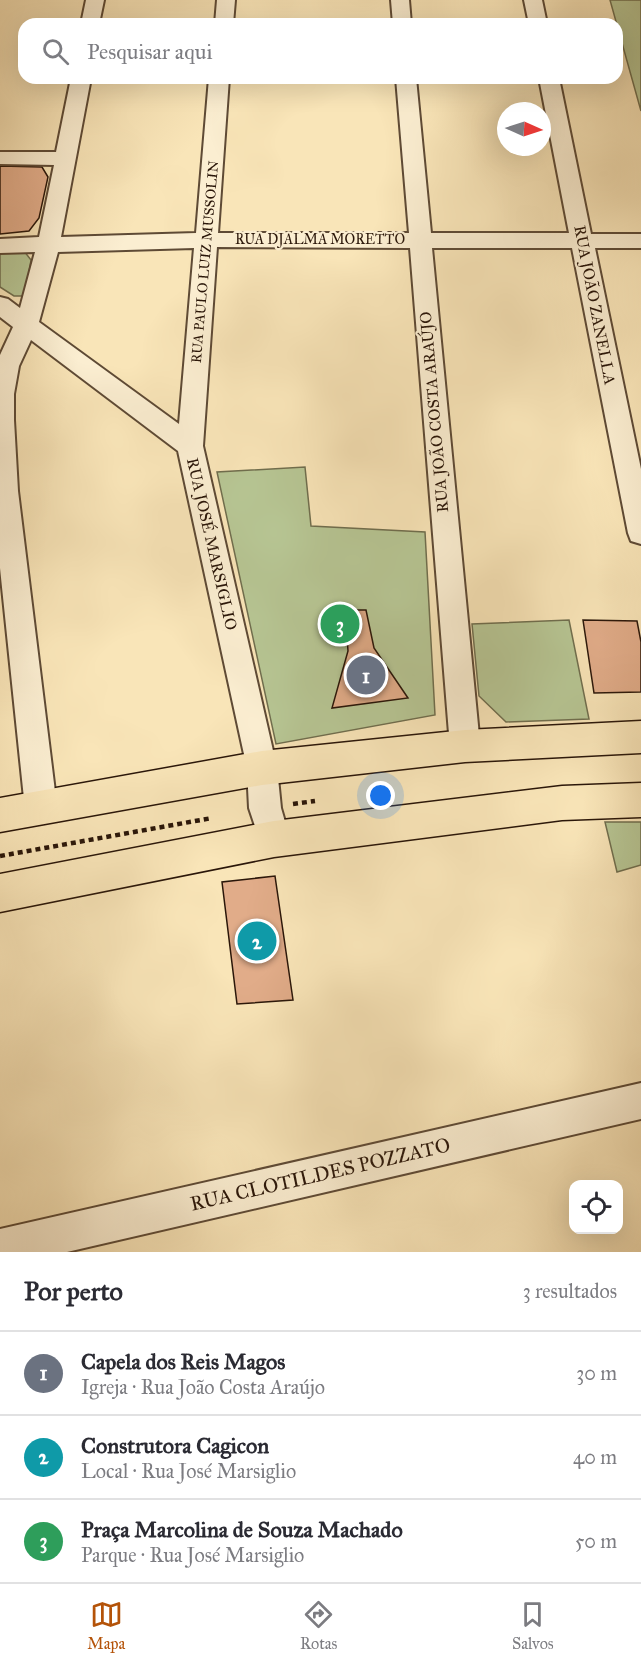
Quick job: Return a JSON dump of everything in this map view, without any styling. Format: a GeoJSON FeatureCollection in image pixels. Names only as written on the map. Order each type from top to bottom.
{"type":"FeatureCollection","features":[{"type":"Feature","properties":{"kind":"main road"},"geometry":{"type":"LineString","coordinates":[[0,814],[262,768],[465,746],[641,737]]}},
{"type":"Feature","properties":{"kind":"main road"},"geometry":{"type":"LineString","coordinates":[[0,892],[274,839],[550,804],[641,800]]}},
{"type":"Feature","properties":{"kind":"street"},"geometry":{"type":"LineString","coordinates":[[91,18],[94,0]]}},
{"type":"Feature","properties":{"kind":"street"},"geometry":{"type":"LineString","coordinates":[[224,18],[226,0]]}},
{"type":"Feature","properties":{"kind":"street"},"geometry":{"type":"LineString","coordinates":[[400,0],[402,18]]}},
{"type":"Feature","properties":{"kind":"street"},"geometry":{"type":"LineString","coordinates":[[533,0],[537,18]]}},
{"type":"Feature","properties":{"kind":"street"},"geometry":{"type":"LineString","coordinates":[[41,808],[5,491],[1,420],[2,394],[8,366],[27,323],[49,244],[80,84]]}},
{"type":"Feature","properties":{"kind":"street","name":"RUA PAULO LUIZ MUSSOLIN"},"geometry":{"type":"LineString","coordinates":[[190,446],[219,84]]}},
{"type":"Feature","properties":{"kind":"street","name":"RUA JOÃO COSTA ARAÚJO"},"geometry":{"type":"LineString","coordinates":[[406,84],[418,239],[465,746]]}},
{"type":"Feature","properties":{"kind":"street","name":"RUA JOÃO ZANELLA"},"geometry":{"type":"LineString","coordinates":[[550,84],[641,533]]}},
{"type":"Feature","properties":{"kind":"street"},"geometry":{"type":"LineString","coordinates":[[0,158],[66,159]]}},
{"type":"Feature","properties":{"kind":"street","name":"RUA DJALMA MORETTO"},"geometry":{"type":"LineString","coordinates":[[0,246],[207,240],[418,239],[641,242]]}},
{"type":"Feature","properties":{"kind":"street","name":"RUA JOSÉ MARSIGLIO"},"geometry":{"type":"LineString","coordinates":[[0,305],[190,446],[262,768],[265,808],[274,839]]}},
{"type":"Feature","properties":{"kind":"street","name":"RUA CLOTILDES POZZATO"},"geometry":{"type":"LineString","coordinates":[[0,1248],[641,1101]]}},
{"type":"Feature","properties":{"kind":"green space"},"geometry":{"type":"Polygon","coordinates":[[[610,0],[641,0],[641,111],[623,47],[623,18],[615,18],[610,0]]]}},
{"type":"Feature","properties":{"kind":"green space"},"geometry":{"type":"Polygon","coordinates":[[[0,250],[24,251],[31,260],[25,296],[14,296],[0,287],[0,250]]]}},
{"type":"Feature","properties":{"kind":"green space"},"geometry":{"type":"Polygon","coordinates":[[[305,467],[311,526],[425,532],[435,715],[276,744],[217,472],[305,467]]]}},
{"type":"Feature","properties":{"kind":"green space"},"geometry":{"type":"Polygon","coordinates":[[[569,620],[589,719],[506,722],[479,696],[472,624],[569,620]]]}},
{"type":"Feature","properties":{"kind":"green space"},"geometry":{"type":"Polygon","coordinates":[[[605,822],[641,822],[641,865],[617,872],[605,822]]]}},
{"type":"Feature","properties":{"kind":"building"},"geometry":{"type":"Polygon","coordinates":[[[0,166],[42,167],[48,177],[39,218],[29,231],[0,234],[0,166]]]}},
{"type":"Feature","properties":{"kind":"building"},"geometry":{"type":"Polygon","coordinates":[[[345,610],[366,610],[374,648],[408,698],[332,708],[348,651],[345,610]]]}},
{"type":"Feature","properties":{"kind":"building"},"geometry":{"type":"Polygon","coordinates":[[[583,620],[637,621],[641,642],[641,692],[594,693],[583,620]]]}},
{"type":"Feature","properties":{"kind":"building"},"geometry":{"type":"Polygon","coordinates":[[[275,876],[293,1000],[237,1004],[222,882],[275,876]]]}},
{"type":"Feature","properties":{"kind":"place","name":"Praça Marcolina de Souza Machado"},"geometry":{"type":"Point","coordinates":[340,624]}},
{"type":"Feature","properties":{"kind":"place","name":"Capela dos Reis Magos"},"geometry":{"type":"Point","coordinates":[366,675]}},
{"type":"Feature","properties":{"kind":"place","name":"Construtora Cagicon"},"geometry":{"type":"Point","coordinates":[257,941]}}]}
